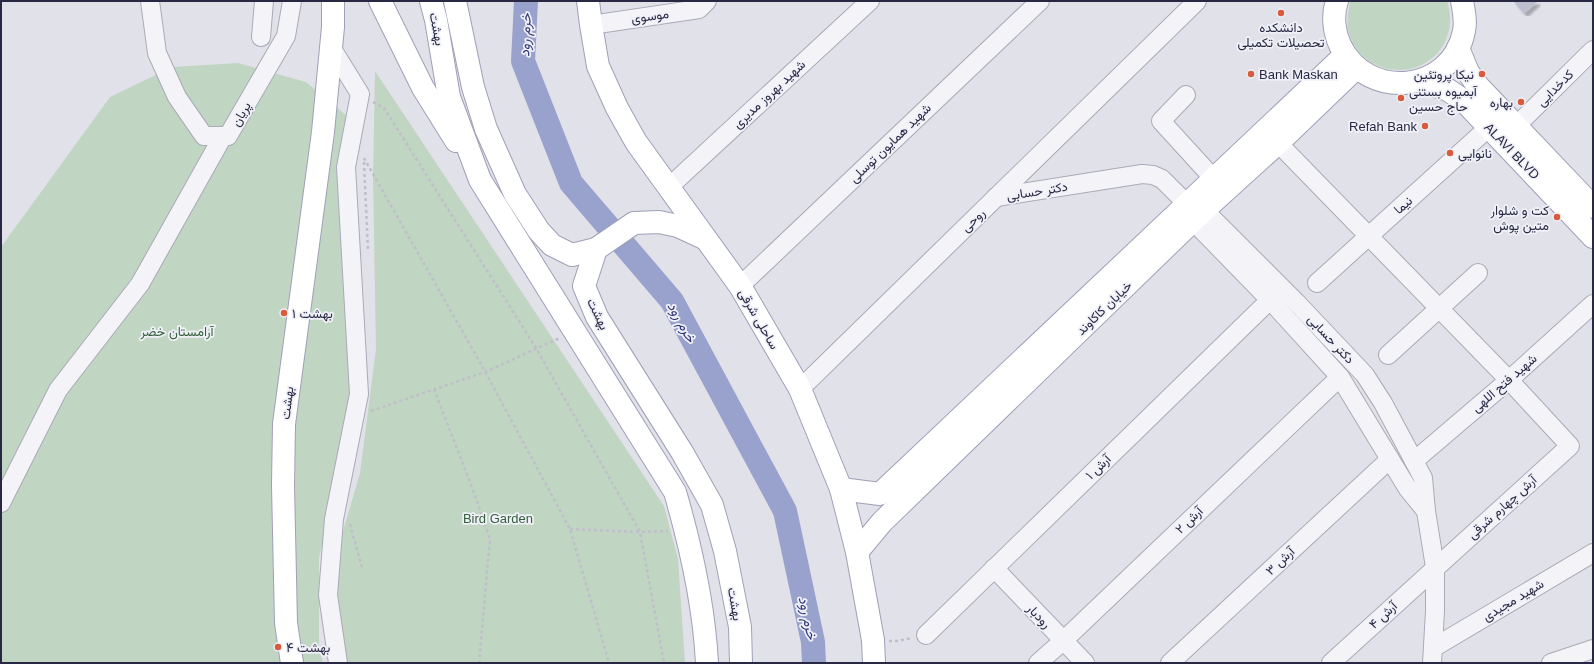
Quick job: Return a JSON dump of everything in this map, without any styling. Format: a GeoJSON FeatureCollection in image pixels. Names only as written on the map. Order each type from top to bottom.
{"type":"FeatureCollection","features":[{"type":"Feature","properties":{"kind":"main road","name":"بهشت"},"geometry":{"type":"LineString","coordinates":[[292,663],[286,623],[283,485],[284,424],[323,132],[331,47],[333,1]]}},
{"type":"Feature","properties":{"kind":"main road"},"geometry":{"type":"LineString","coordinates":[[380,1],[423,88],[480,180]]}},
{"type":"Feature","properties":{"kind":"main road","name":"بهشت"},"geometry":{"type":"LineString","coordinates":[[431,1],[449,97],[480,180],[674,492],[686,528],[696,578],[707,663]]}},
{"type":"Feature","properties":{"kind":"main road","name":"بهشت"},"geometry":{"type":"LineString","coordinates":[[455,1],[473,87],[486,129],[515,194],[539,230],[552,245],[572,255],[603,244]]}},
{"type":"Feature","properties":{"kind":"main road","name":"ساحلی شرقی"},"geometry":{"type":"LineString","coordinates":[[588,1],[598,66],[617,108],[636,142],[740,286],[800,389],[841,489],[856,552],[873,640],[874,663]]}},
{"type":"Feature","properties":{"kind":"main road"},"geometry":{"type":"LineString","coordinates":[[1337,1],[1334,23],[1338,40],[1350,61],[1370,77],[1386,83],[1403,84],[1420,81],[1436,73],[1448,62],[1458,48],[1464,32],[1465,15],[1462,1]]}},
{"type":"Feature","properties":{"kind":"main road","name":"ALAVI BLVD"},"geometry":{"type":"LineString","coordinates":[[1458,48],[1468,72],[1478,86],[1593,207]]}},
{"type":"Feature","properties":{"kind":"main road","name":"خیابان کاکاوند"},"geometry":{"type":"LineString","coordinates":[[880,494],[1194,212],[1278,143],[1350,61]]}},
{"type":"Feature","properties":{"kind":"main road","name":"خیابان کاکاوند"},"geometry":{"type":"LineString","coordinates":[[856,552],[882,522],[1194,212],[1213,178],[1350,61]]}},
{"type":"Feature","properties":{"kind":"main road","name":"ALAVI BLVD"},"geometry":{"type":"LineString","coordinates":[[1420,81],[1448,90],[1464,100],[1593,237]]}},
{"type":"Feature","properties":{"kind":"main road"},"geometry":{"type":"LineString","coordinates":[[603,244],[634,223],[659,222],[678,226],[705,239]]}},
{"type":"Feature","properties":{"kind":"main road","name":"بهشت"},"geometry":{"type":"LineString","coordinates":[[603,244],[584,286],[596,317],[682,452],[712,506],[725,551],[740,627],[741,663]]}},
{"type":"Feature","properties":{"kind":"main road"},"geometry":{"type":"LineString","coordinates":[[674,492],[682,452]]}},
{"type":"Feature","properties":{"kind":"main road"},"geometry":{"type":"LineString","coordinates":[[841,489],[880,494],[876,504],[879,510],[886,514],[893,512]]}},
{"type":"Feature","properties":{"kind":"street","name":"پریان"},"geometry":{"type":"LineString","coordinates":[[150,1],[157,53],[177,97],[204,136],[228,136],[286,36],[292,1]]}},
{"type":"Feature","properties":{"kind":"street"},"geometry":{"type":"LineString","coordinates":[[261,37],[264,1]]}},
{"type":"Feature","properties":{"kind":"street","name":"موسوی"},"geometry":{"type":"LineString","coordinates":[[591,25],[698,9],[707,1]]}},
{"type":"Feature","properties":{"kind":"street","name":"شهید بهروز مدیری"},"geometry":{"type":"LineString","coordinates":[[669,187],[870,1]]}},
{"type":"Feature","properties":{"kind":"street","name":"شهید همایون توسلی"},"geometry":{"type":"LineString","coordinates":[[740,286],[1040,1]]}},
{"type":"Feature","properties":{"kind":"street","name":"روحی"},"geometry":{"type":"LineString","coordinates":[[800,389],[1197,1]]}},
{"type":"Feature","properties":{"kind":"street"},"geometry":{"type":"LineString","coordinates":[[331,47],[360,94],[346,167],[360,394],[334,519],[328,595],[338,663]]}},
{"type":"Feature","properties":{"kind":"street","name":"کدخدایی"},"geometry":{"type":"LineString","coordinates":[[1516,126],[1593,50]]}},
{"type":"Feature","properties":{"kind":"street"},"geometry":{"type":"LineString","coordinates":[[1186,95],[1161,121],[1213,178]]}},
{"type":"Feature","properties":{"kind":"street","name":"نیما"},"geometry":{"type":"LineString","coordinates":[[1317,283],[1489,127]]}},
{"type":"Feature","properties":{"kind":"street"},"geometry":{"type":"LineString","coordinates":[[1,503],[58,390],[140,284],[223,136]]}},
{"type":"Feature","properties":{"kind":"street"},"geometry":{"type":"LineString","coordinates":[[1278,143],[1508,380]]}},
{"type":"Feature","properties":{"kind":"street","name":"دکتر حسابی"},"geometry":{"type":"LineString","coordinates":[[996,197],[1142,174],[1153,175],[1162,179],[1194,212],[1270,300],[1340,377],[1408,489],[1426,511]]}},
{"type":"Feature","properties":{"kind":"street","name":"دکتر حسابی"},"geometry":{"type":"LineString","coordinates":[[1194,212],[1297,303],[1365,375],[1383,403],[1423,478],[1426,511],[1435,567],[1435,611],[1432,656]]}},
{"type":"Feature","properties":{"kind":"street"},"geometry":{"type":"LineString","coordinates":[[1388,355],[1478,273]]}},
{"type":"Feature","properties":{"kind":"street","name":"آرش ۱"},"geometry":{"type":"LineString","coordinates":[[926,635],[1270,300]]}},
{"type":"Feature","properties":{"kind":"street","name":"شهید فتح اللهی"},"geometry":{"type":"LineString","coordinates":[[1414,461],[1593,304]]}},
{"type":"Feature","properties":{"kind":"street","name":"آرش ۲"},"geometry":{"type":"LineString","coordinates":[[1038,663],[1063,641],[1340,377]]}},
{"type":"Feature","properties":{"kind":"street","name":"آرش چهارم شرقی"},"geometry":{"type":"LineString","coordinates":[[1435,567],[1570,446],[1508,380]]}},
{"type":"Feature","properties":{"kind":"street","name":"آرش ۳"},"geometry":{"type":"LineString","coordinates":[[1170,663],[1390,460]]}},
{"type":"Feature","properties":{"kind":"street","name":"شهید مجیدی"},"geometry":{"type":"LineString","coordinates":[[1432,656],[1593,552]]}},
{"type":"Feature","properties":{"kind":"street","name":"آرش ۴"},"geometry":{"type":"LineString","coordinates":[[1331,663],[1435,567]]}},
{"type":"Feature","properties":{"kind":"street","name":"رودبار"},"geometry":{"type":"LineString","coordinates":[[994,568],[1084,663]]}},
{"type":"Feature","properties":{"kind":"street"},"geometry":{"type":"LineString","coordinates":[[1551,663],[1593,648]]}},
{"type":"Feature","properties":{"kind":"path"},"geometry":{"type":"LineString","coordinates":[[360,94],[384,108],[536,348],[640,532],[664,663]]}},
{"type":"Feature","properties":{"kind":"path"},"geometry":{"type":"LineString","coordinates":[[364,157],[570,529],[609,663]]}},
{"type":"Feature","properties":{"kind":"path"},"geometry":{"type":"LineString","coordinates":[[368,412],[484,372],[575,331]]}},
{"type":"Feature","properties":{"kind":"path"},"geometry":{"type":"LineString","coordinates":[[434,390],[490,538],[479,663]]}},
{"type":"Feature","properties":{"kind":"path"},"geometry":{"type":"LineString","coordinates":[[570,529],[640,532],[670,530]]}},
{"type":"Feature","properties":{"kind":"path"},"geometry":{"type":"LineString","coordinates":[[873,640],[896,641],[926,635]]}},
{"type":"Feature","properties":{"kind":"green space"},"geometry":{"type":"Polygon","coordinates":[[[1350,1],[1447,1],[1450,18],[1448,34],[1440,50],[1428,61],[1414,68],[1399,70],[1383,68],[1369,61],[1357,50],[1349,34],[1347,22],[1350,1]]]}},
{"type":"Feature","properties":{"kind":"green space","name":"آرامستان خضر"},"geometry":{"type":"Polygon","coordinates":[[[238,63],[306,82],[353,121],[353,415],[319,558],[319,649],[323,663],[1,663],[1,247],[110,97],[172,67],[238,63]]]}},
{"type":"Feature","properties":{"kind":"green space","name":"Bird Garden"},"geometry":{"type":"Polygon","coordinates":[[[375,71],[664,506],[678,559],[685,663],[342,663],[340,655],[336,555],[360,473],[376,349],[373,176],[375,71]]]}},
{"type":"Feature","properties":{"kind":"building"},"geometry":{"type":"Polygon","coordinates":[[[1513,1],[1538,1],[1524,14],[1513,1]]]}},
{"type":"Feature","properties":{"kind":"waterway","name":"خرم رود"},"geometry":{"type":"LineString","coordinates":[[526,1],[523,61],[571,183],[672,301],[785,511],[813,642],[814,663]]}},
{"type":"Feature","properties":{"kind":"place","name":"دانشکده تحصیلات تکمیلی"},"geometry":{"type":"Point","coordinates":[1281,13]}},
{"type":"Feature","properties":{"kind":"place","name":"Bank Maskan"},"geometry":{"type":"Point","coordinates":[1251,74]}},
{"type":"Feature","properties":{"kind":"place","name":"نیکا پروتئین"},"geometry":{"type":"Point","coordinates":[1482,74]}},
{"type":"Feature","properties":{"kind":"place","name":"آبمیوه بستنی حاج حسین"},"geometry":{"type":"Point","coordinates":[1401,98]}},
{"type":"Feature","properties":{"kind":"place","name":"بهاره"},"geometry":{"type":"Point","coordinates":[1521,102]}},
{"type":"Feature","properties":{"kind":"place","name":"Refah Bank"},"geometry":{"type":"Point","coordinates":[1425,126]}},
{"type":"Feature","properties":{"kind":"place","name":"نانوایی"},"geometry":{"type":"Point","coordinates":[1450,153]}},
{"type":"Feature","properties":{"kind":"place","name":"کت و شلوار متین پوش"},"geometry":{"type":"Point","coordinates":[1557,217]}},
{"type":"Feature","properties":{"kind":"place","name":"بهشت ۱"},"geometry":{"type":"Point","coordinates":[284,313]}},
{"type":"Feature","properties":{"kind":"place","name":"بهشت ۴"},"geometry":{"type":"Point","coordinates":[278,647]}}]}
